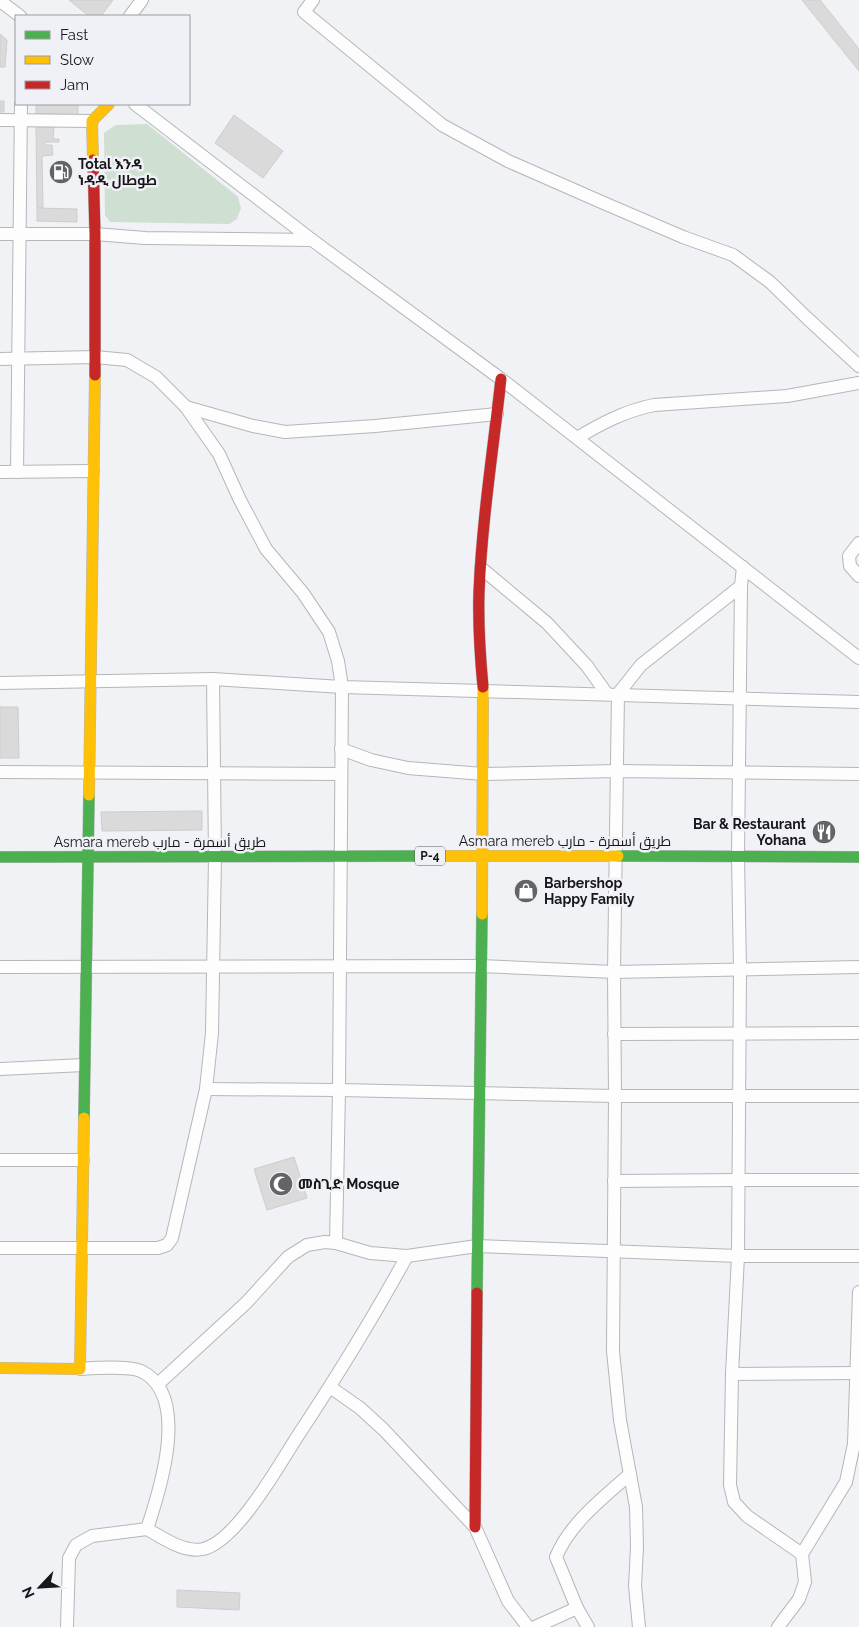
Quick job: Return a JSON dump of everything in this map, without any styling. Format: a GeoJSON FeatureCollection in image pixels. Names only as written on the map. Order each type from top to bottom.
{"type":"FeatureCollection","features":[{"type":"Feature","properties":{"kind":"main road"},"geometry":{"type":"LineString","coordinates":[[0,1368],[80,1369],[95,357],[95,234],[92,120],[108,105]]}},
{"type":"Feature","properties":{"kind":"main road"},"geometry":{"type":"LineString","coordinates":[[475,1527],[478,1094],[483,774],[479,592],[501,379]]}},
{"type":"Feature","properties":{"kind":"main road","name":"Asmara mereb طريق أسمرة - مارب"},"geometry":{"type":"LineString","coordinates":[[0,857],[616,856],[859,858]]}},
{"type":"Feature","properties":{"kind":"street"},"geometry":{"type":"LineString","coordinates":[[131,15],[142,0]]}},
{"type":"Feature","properties":{"kind":"street"},"geometry":{"type":"LineString","coordinates":[[313,0],[304,12],[442,125],[508,161],[570,189],[683,237],[733,255],[770,282],[859,366]]}},
{"type":"Feature","properties":{"kind":"street"},"geometry":{"type":"LineString","coordinates":[[0,1],[19,15]]}},
{"type":"Feature","properties":{"kind":"street"},"geometry":{"type":"LineString","coordinates":[[17,472],[20,105]]}},
{"type":"Feature","properties":{"kind":"street"},"geometry":{"type":"LineString","coordinates":[[136,105],[312,240],[501,379],[743,567],[857,651]]}},
{"type":"Feature","properties":{"kind":"street"},"geometry":{"type":"LineString","coordinates":[[0,120],[92,120]]}},
{"type":"Feature","properties":{"kind":"street"},"geometry":{"type":"LineString","coordinates":[[0,234],[95,234],[145,238],[312,240]]}},
{"type":"Feature","properties":{"kind":"street"},"geometry":{"type":"LineString","coordinates":[[0,359],[95,357],[127,360],[156,377],[186,406],[218,454],[266,549],[303,593],[330,632],[338,660],[342,687],[336,1243]]}},
{"type":"Feature","properties":{"kind":"street"},"geometry":{"type":"LineString","coordinates":[[577,438],[603,422],[633,409],[654,405],[788,396],[859,383]]}},
{"type":"Feature","properties":{"kind":"street"},"geometry":{"type":"LineString","coordinates":[[186,406],[252,426],[285,432],[376,426],[497,414]]}},
{"type":"Feature","properties":{"kind":"street"},"geometry":{"type":"LineString","coordinates":[[0,472],[93,471]]}},
{"type":"Feature","properties":{"kind":"street"},"geometry":{"type":"LineString","coordinates":[[859,543],[849,556],[850,566],[859,576]]}},
{"type":"Feature","properties":{"kind":"street"},"geometry":{"type":"LineString","coordinates":[[743,567],[738,857],[740,970],[738,1256],[732,1374],[730,1485],[734,1502],[747,1516],[802,1554]]}},
{"type":"Feature","properties":{"kind":"street"},"geometry":{"type":"LineString","coordinates":[[481,568],[547,623],[612,694],[617,771],[614,972],[613,1351],[620,1420],[636,1507],[637,1547],[635,1586],[639,1627]]}},
{"type":"Feature","properties":{"kind":"street"},"geometry":{"type":"LineString","coordinates":[[612,694],[642,665],[742,586]]}},
{"type":"Feature","properties":{"kind":"street"},"geometry":{"type":"LineString","coordinates":[[0,1248],[158,1248],[167,1245],[172,1238],[206,1089],[212,1033],[215,857],[213,679]]}},
{"type":"Feature","properties":{"kind":"street"},"geometry":{"type":"LineString","coordinates":[[0,683],[213,679],[342,687],[740,697],[859,702]]}},
{"type":"Feature","properties":{"kind":"street"},"geometry":{"type":"LineString","coordinates":[[342,749],[371,760],[408,768],[483,774],[617,771],[859,774]]}},
{"type":"Feature","properties":{"kind":"street"},"geometry":{"type":"LineString","coordinates":[[0,772],[341,774]]}},
{"type":"Feature","properties":{"kind":"street"},"geometry":{"type":"LineString","coordinates":[[0,967],[480,966],[614,972],[859,967]]}},
{"type":"Feature","properties":{"kind":"street"},"geometry":{"type":"LineString","coordinates":[[614,1034],[740,1035],[859,1033]]}},
{"type":"Feature","properties":{"kind":"street"},"geometry":{"type":"LineString","coordinates":[[0,1068],[84,1065]]}},
{"type":"Feature","properties":{"kind":"street"},"geometry":{"type":"LineString","coordinates":[[206,1089],[615,1096],[859,1096]]}},
{"type":"Feature","properties":{"kind":"street"},"geometry":{"type":"LineString","coordinates":[[0,1160],[83,1160]]}},
{"type":"Feature","properties":{"kind":"street"},"geometry":{"type":"LineString","coordinates":[[614,1181],[859,1180]]}},
{"type":"Feature","properties":{"kind":"street"},"geometry":{"type":"LineString","coordinates":[[158,1384],[246,1303],[288,1256],[307,1245],[325,1242],[336,1243],[370,1253],[407,1256],[477,1246],[738,1256],[859,1256]]}},
{"type":"Feature","properties":{"kind":"street"},"geometry":{"type":"LineString","coordinates":[[67,1627],[69,1558],[76,1546],[92,1536],[147,1529],[176,1545],[191,1549],[204,1549],[216,1543],[230,1532],[262,1492],[330,1387],[370,1322],[407,1256]]}},
{"type":"Feature","properties":{"kind":"street"},"geometry":{"type":"LineString","coordinates":[[778,1627],[799,1599],[805,1582],[802,1554],[846,1482],[854,1444],[858,1373],[859,1292]]}},
{"type":"Feature","properties":{"kind":"street"},"geometry":{"type":"LineString","coordinates":[[80,1369],[110,1368],[140,1371],[158,1384],[166,1404],[168,1424],[166,1456],[161,1486],[147,1529]]}},
{"type":"Feature","properties":{"kind":"street"},"geometry":{"type":"LineString","coordinates":[[732,1374],[858,1373]]}},
{"type":"Feature","properties":{"kind":"street"},"geometry":{"type":"LineString","coordinates":[[330,1387],[360,1408],[384,1430],[475,1527],[508,1601],[528,1627]]}},
{"type":"Feature","properties":{"kind":"street"},"geometry":{"type":"LineString","coordinates":[[588,1627],[577,1608],[556,1558],[562,1543],[591,1510],[630,1474]]}},
{"type":"Feature","properties":{"kind":"street"},"geometry":{"type":"LineString","coordinates":[[535,1627],[577,1608]]}},
{"type":"Feature","properties":{"kind":"green space"},"geometry":{"type":"Polygon","coordinates":[[[147,124],[238,197],[241,208],[237,219],[229,224],[110,222],[105,215],[104,133],[116,125],[147,124]]]}},
{"type":"Feature","properties":{"kind":"building"},"geometry":{"type":"Polygon","coordinates":[[[69,0],[113,0],[102,15],[88,15],[69,0]]]}},
{"type":"Feature","properties":{"kind":"building"},"geometry":{"type":"Polygon","coordinates":[[[802,0],[820,0],[859,49],[859,71],[802,0]]]}},
{"type":"Feature","properties":{"kind":"building"},"geometry":{"type":"Polygon","coordinates":[[[0,34],[7,40],[5,67],[0,67],[0,34]]]}},
{"type":"Feature","properties":{"kind":"building"},"geometry":{"type":"Polygon","coordinates":[[[0,101],[4,101],[4,112],[0,112],[0,101]]]}},
{"type":"Feature","properties":{"kind":"building"},"geometry":{"type":"Polygon","coordinates":[[[36,105],[78,105],[78,115],[36,114],[36,105]]]}},
{"type":"Feature","properties":{"kind":"building"},"geometry":{"type":"Polygon","coordinates":[[[234,115],[283,151],[263,178],[215,143],[234,115]]]}},
{"type":"Feature","properties":{"kind":"building"},"geometry":{"type":"Polygon","coordinates":[[[36,126],[54,127],[53,139],[59,139],[59,142],[45,142],[45,145],[52,145],[53,155],[42,156],[43,208],[37,208],[36,126]]]}},
{"type":"Feature","properties":{"kind":"building"},"geometry":{"type":"Polygon","coordinates":[[[37,208],[77,209],[77,222],[37,221],[37,208]]]}},
{"type":"Feature","properties":{"kind":"building"},"geometry":{"type":"Polygon","coordinates":[[[0,707],[18,707],[19,758],[0,758],[0,707]]]}},
{"type":"Feature","properties":{"kind":"building"},"geometry":{"type":"Polygon","coordinates":[[[202,811],[202,830],[102,831],[101,812],[202,811]]]}},
{"type":"Feature","properties":{"kind":"building","name":"መስጊድ Mosque"},"geometry":{"type":"Polygon","coordinates":[[[294,1157],[307,1198],[267,1210],[254,1169],[294,1157]]]}},
{"type":"Feature","properties":{"kind":"building"},"geometry":{"type":"Polygon","coordinates":[[[177,1590],[240,1593],[239,1610],[177,1607],[177,1590]]]}},
{"type":"Feature","properties":{"kind":"traffic: fast"},"geometry":{"type":"LineString","coordinates":[[84,1118],[89,795]]}},
{"type":"Feature","properties":{"kind":"traffic: fast"},"geometry":{"type":"LineString","coordinates":[[0,857],[424,856]]}},
{"type":"Feature","properties":{"kind":"traffic: fast"},"geometry":{"type":"LineString","coordinates":[[618,856],[859,857]]}},
{"type":"Feature","properties":{"kind":"traffic: fast"},"geometry":{"type":"LineString","coordinates":[[477,1293],[482,914]]}},
{"type":"Feature","properties":{"kind":"traffic: slow"},"geometry":{"type":"LineString","coordinates":[[93,160],[92,121],[108,105]]}},
{"type":"Feature","properties":{"kind":"traffic: slow"},"geometry":{"type":"LineString","coordinates":[[89,795],[95,375]]}},
{"type":"Feature","properties":{"kind":"traffic: slow"},"geometry":{"type":"LineString","coordinates":[[482,914],[483,687]]}},
{"type":"Feature","properties":{"kind":"traffic: slow"},"geometry":{"type":"LineString","coordinates":[[424,856],[618,856]]}},
{"type":"Feature","properties":{"kind":"traffic: slow"},"geometry":{"type":"LineString","coordinates":[[0,1368],[80,1369],[84,1118]]}},
{"type":"Feature","properties":{"kind":"traffic: jam"},"geometry":{"type":"LineString","coordinates":[[93,160],[95,375]]}},
{"type":"Feature","properties":{"kind":"traffic: jam"},"geometry":{"type":"LineString","coordinates":[[483,687],[479,615],[480,565],[501,379]]}},
{"type":"Feature","properties":{"kind":"traffic: jam"},"geometry":{"type":"LineString","coordinates":[[475,1527],[477,1293]]}},
{"type":"Feature","properties":{"kind":"place","name":"Total እንዳ ነዳዲ طوطال"},"geometry":{"type":"Point","coordinates":[61,172]}},
{"type":"Feature","properties":{"kind":"place","name":"Bar & Restaurant Yohana"},"geometry":{"type":"Point","coordinates":[824,832]}},
{"type":"Feature","properties":{"kind":"place","name":"Barbershop Happy Family"},"geometry":{"type":"Point","coordinates":[526,891]}},
{"type":"Feature","properties":{"kind":"place","name":"መስጊድ Mosque"},"geometry":{"type":"Point","coordinates":[281,1184]}}]}
